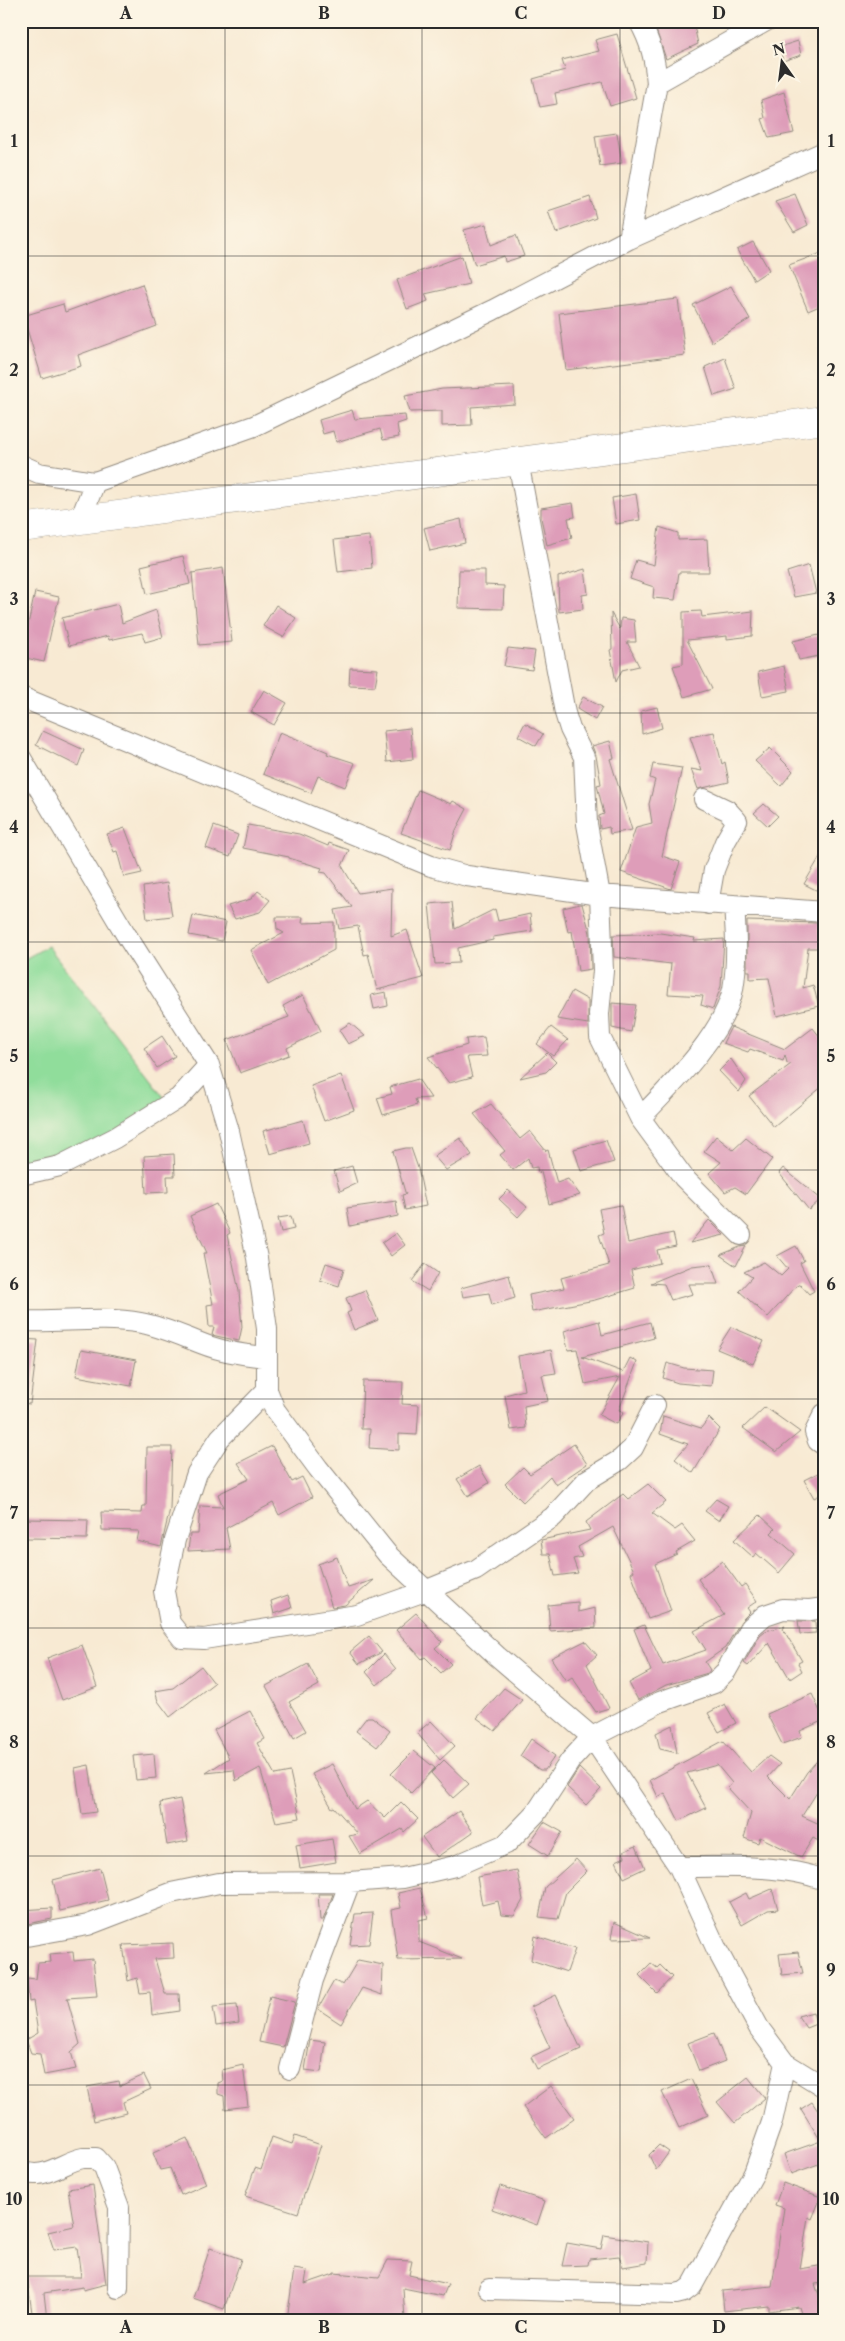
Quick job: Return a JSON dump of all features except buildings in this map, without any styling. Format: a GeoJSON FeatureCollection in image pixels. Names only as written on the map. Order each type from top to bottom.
{"type":"FeatureCollection","features":[{"type":"Feature","properties":{"kind":"highway"},"geometry":{"type":"LineString","coordinates":[[21,528],[824,420]]}},
{"type":"Feature","properties":{"kind":"street"},"geometry":{"type":"LineString","coordinates":[[629,239],[657,83],[655,59],[649,37],[639,21]]}},
{"type":"Feature","properties":{"kind":"street"},"geometry":{"type":"LineString","coordinates":[[657,83],[766,21]]}},
{"type":"Feature","properties":{"kind":"street"},"geometry":{"type":"LineString","coordinates":[[21,465],[39,473],[95,482],[254,426],[494,310],[629,239],[824,152]]}},
{"type":"Feature","properties":{"kind":"street"},"geometry":{"type":"LineString","coordinates":[[518,461],[565,713],[570,729],[584,757],[587,824],[600,895],[603,971],[598,1014],[600,1037],[640,1118],[684,1178],[741,1235]]}},
{"type":"Feature","properties":{"kind":"street"},"geometry":{"type":"LineString","coordinates":[[80,520],[95,482]]}},
{"type":"Feature","properties":{"kind":"street"},"geometry":{"type":"LineString","coordinates":[[21,697],[431,866],[467,876],[600,895],[824,912]]}},
{"type":"Feature","properties":{"kind":"street"},"geometry":{"type":"LineString","coordinates":[[21,758],[125,933],[209,1065],[228,1131],[257,1258],[267,1329],[267,1390],[275,1410],[318,1468],[388,1555],[425,1591],[592,1737],[679,1867],[717,1950],[759,2028],[785,2063],[824,2087]]}},
{"type":"Feature","properties":{"kind":"street"},"geometry":{"type":"LineString","coordinates":[[704,799],[726,810],[737,821],[725,842],[714,870],[708,904]]}},
{"type":"Feature","properties":{"kind":"street"},"geometry":{"type":"LineString","coordinates":[[640,1118],[687,1068],[716,1029],[733,991],[737,955],[734,905]]}},
{"type":"Feature","properties":{"kind":"street"},"geometry":{"type":"LineString","coordinates":[[21,1176],[60,1166],[115,1138],[179,1098],[209,1065]]}},
{"type":"Feature","properties":{"kind":"street"},"geometry":{"type":"LineString","coordinates":[[21,1321],[110,1320],[141,1323],[171,1330],[204,1345],[240,1354],[267,1357]]}},
{"type":"Feature","properties":{"kind":"street"},"geometry":{"type":"LineString","coordinates":[[267,1390],[220,1438],[197,1473],[175,1540],[164,1591],[170,1623],[182,1638],[204,1639],[356,1615],[425,1591],[476,1570],[553,1517],[587,1480],[620,1460],[633,1448],[655,1405]]}},
{"type":"Feature","properties":{"kind":"street"},"geometry":{"type":"LineString","coordinates":[[824,1414],[815,1432],[818,1441],[824,1445]]}},
{"type":"Feature","properties":{"kind":"street"},"geometry":{"type":"LineString","coordinates":[[21,1937],[88,1925],[171,1893],[219,1883],[350,1882],[403,1878],[455,1866],[506,1844],[536,1813],[570,1761],[592,1737],[660,1702],[714,1683],[726,1671],[751,1627],[765,1615],[783,1608],[824,1608]]}},
{"type":"Feature","properties":{"kind":"street"},"geometry":{"type":"LineString","coordinates":[[679,1867],[738,1867],[783,1871],[824,1880]]}},
{"type":"Feature","properties":{"kind":"street"},"geometry":{"type":"LineString","coordinates":[[290,2069],[314,1980],[350,1882]]}},
{"type":"Feature","properties":{"kind":"street"},"geometry":{"type":"LineString","coordinates":[[489,2289],[676,2294],[684,2292],[692,2286],[754,2173],[772,2122],[785,2063]]}},
{"type":"Feature","properties":{"kind":"street"},"geometry":{"type":"LineString","coordinates":[[21,2170],[26,2173],[44,2173],[83,2158],[96,2158],[104,2168],[120,2207],[118,2288]]}},
{"type":"Feature","properties":{"kind":"green space"},"geometry":{"type":"Polygon","coordinates":[[[48,946],[170,1105],[49,1167],[21,1170],[21,961],[48,946]]]}}]}
